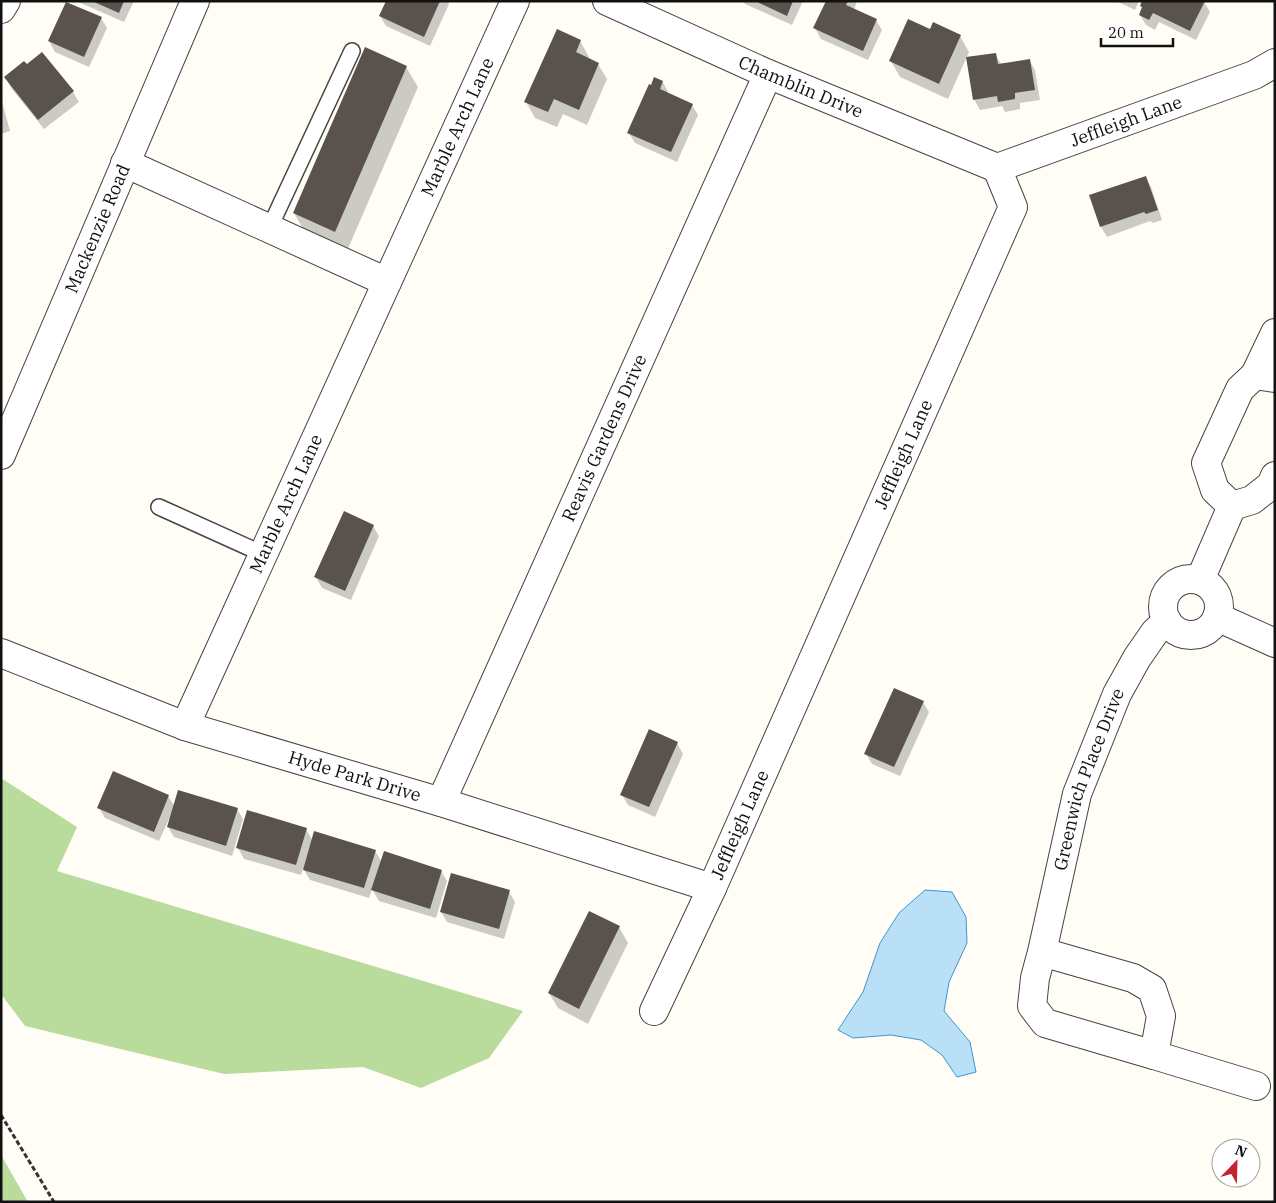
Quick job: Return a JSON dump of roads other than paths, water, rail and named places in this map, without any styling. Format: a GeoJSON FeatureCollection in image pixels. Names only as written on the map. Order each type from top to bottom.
{"type":"FeatureCollection","features":[{"type":"Feature","properties":{"kind":"street"},"geometry":{"type":"LineString","coordinates":[[1,9],[6,1]]}},
{"type":"Feature","properties":{"kind":"street","name":"Mackenzie Road"},"geometry":{"type":"LineString","coordinates":[[1,455],[194,1]]}},
{"type":"Feature","properties":{"kind":"street","name":"Marble Arch Lane"},"geometry":{"type":"LineString","coordinates":[[185,726],[515,1]]}},
{"type":"Feature","properties":{"kind":"street","name":"Chamblin Drive"},"geometry":{"type":"LineString","coordinates":[[607,1],[768,74],[997,168]]}},
{"type":"Feature","properties":{"kind":"street","name":"Jeffleigh Lane"},"geometry":{"type":"LineString","coordinates":[[654,1011],[712,888],[1013,206],[997,168],[1254,75],[1275,63]]}},
{"type":"Feature","properties":{"kind":"street","name":"Reavis Gardens Drive"},"geometry":{"type":"LineString","coordinates":[[441,802],[768,74]]}},
{"type":"Feature","properties":{"kind":"street"},"geometry":{"type":"LineString","coordinates":[[125,163],[387,282]]}},
{"type":"Feature","properties":{"kind":"street"},"geometry":{"type":"LineString","coordinates":[[1232,506],[1215,490],[1206,463],[1240,389],[1265,376],[1275,333]]}},
{"type":"Feature","properties":{"kind":"street"},"geometry":{"type":"LineString","coordinates":[[1200,580],[1232,506],[1252,500],[1271,484],[1275,476]]}},
{"type":"Feature","properties":{"kind":"street"},"geometry":{"type":"LineString","coordinates":[[1182,580],[1200,580],[1208,584],[1218,599],[1219,608],[1217,616],[1213,624],[1206,630],[1198,634],[1188,635],[1179,632],[1167,621],[1163,609],[1164,600],[1174,584],[1182,580]]}},
{"type":"Feature","properties":{"kind":"street"},"geometry":{"type":"LineString","coordinates":[[1217,616],[1275,643]]}},
{"type":"Feature","properties":{"kind":"street","name":"Greenwich Place Drive"},"geometry":{"type":"LineString","coordinates":[[1167,621],[1156,632],[1137,658],[1117,694],[1077,794],[1035,978],[1032,1006],[1045,1024],[1154,1054],[1256,1086]]}},
{"type":"Feature","properties":{"kind":"street","name":"Hyde Park Drive"},"geometry":{"type":"LineString","coordinates":[[1,653],[185,726],[441,802],[712,888]]}},
{"type":"Feature","properties":{"kind":"street"},"geometry":{"type":"LineString","coordinates":[[1042,952],[1133,978],[1152,989],[1161,1016],[1154,1054]]}},
{"type":"Feature","properties":{"kind":"lane"},"geometry":{"type":"LineString","coordinates":[[270,229],[352,51]]}},
{"type":"Feature","properties":{"kind":"lane"},"geometry":{"type":"LineString","coordinates":[[159,507],[263,554]]}},
{"type":"Feature","properties":{"kind":"water"},"geometry":{"type":"Polygon","coordinates":[[[925,890],[952,892],[966,917],[967,943],[949,982],[944,1011],[970,1042],[976,1072],[957,1077],[942,1055],[921,1040],[891,1035],[853,1038],[838,1030],[863,992],[880,943],[899,913],[925,890]]]}}]}
